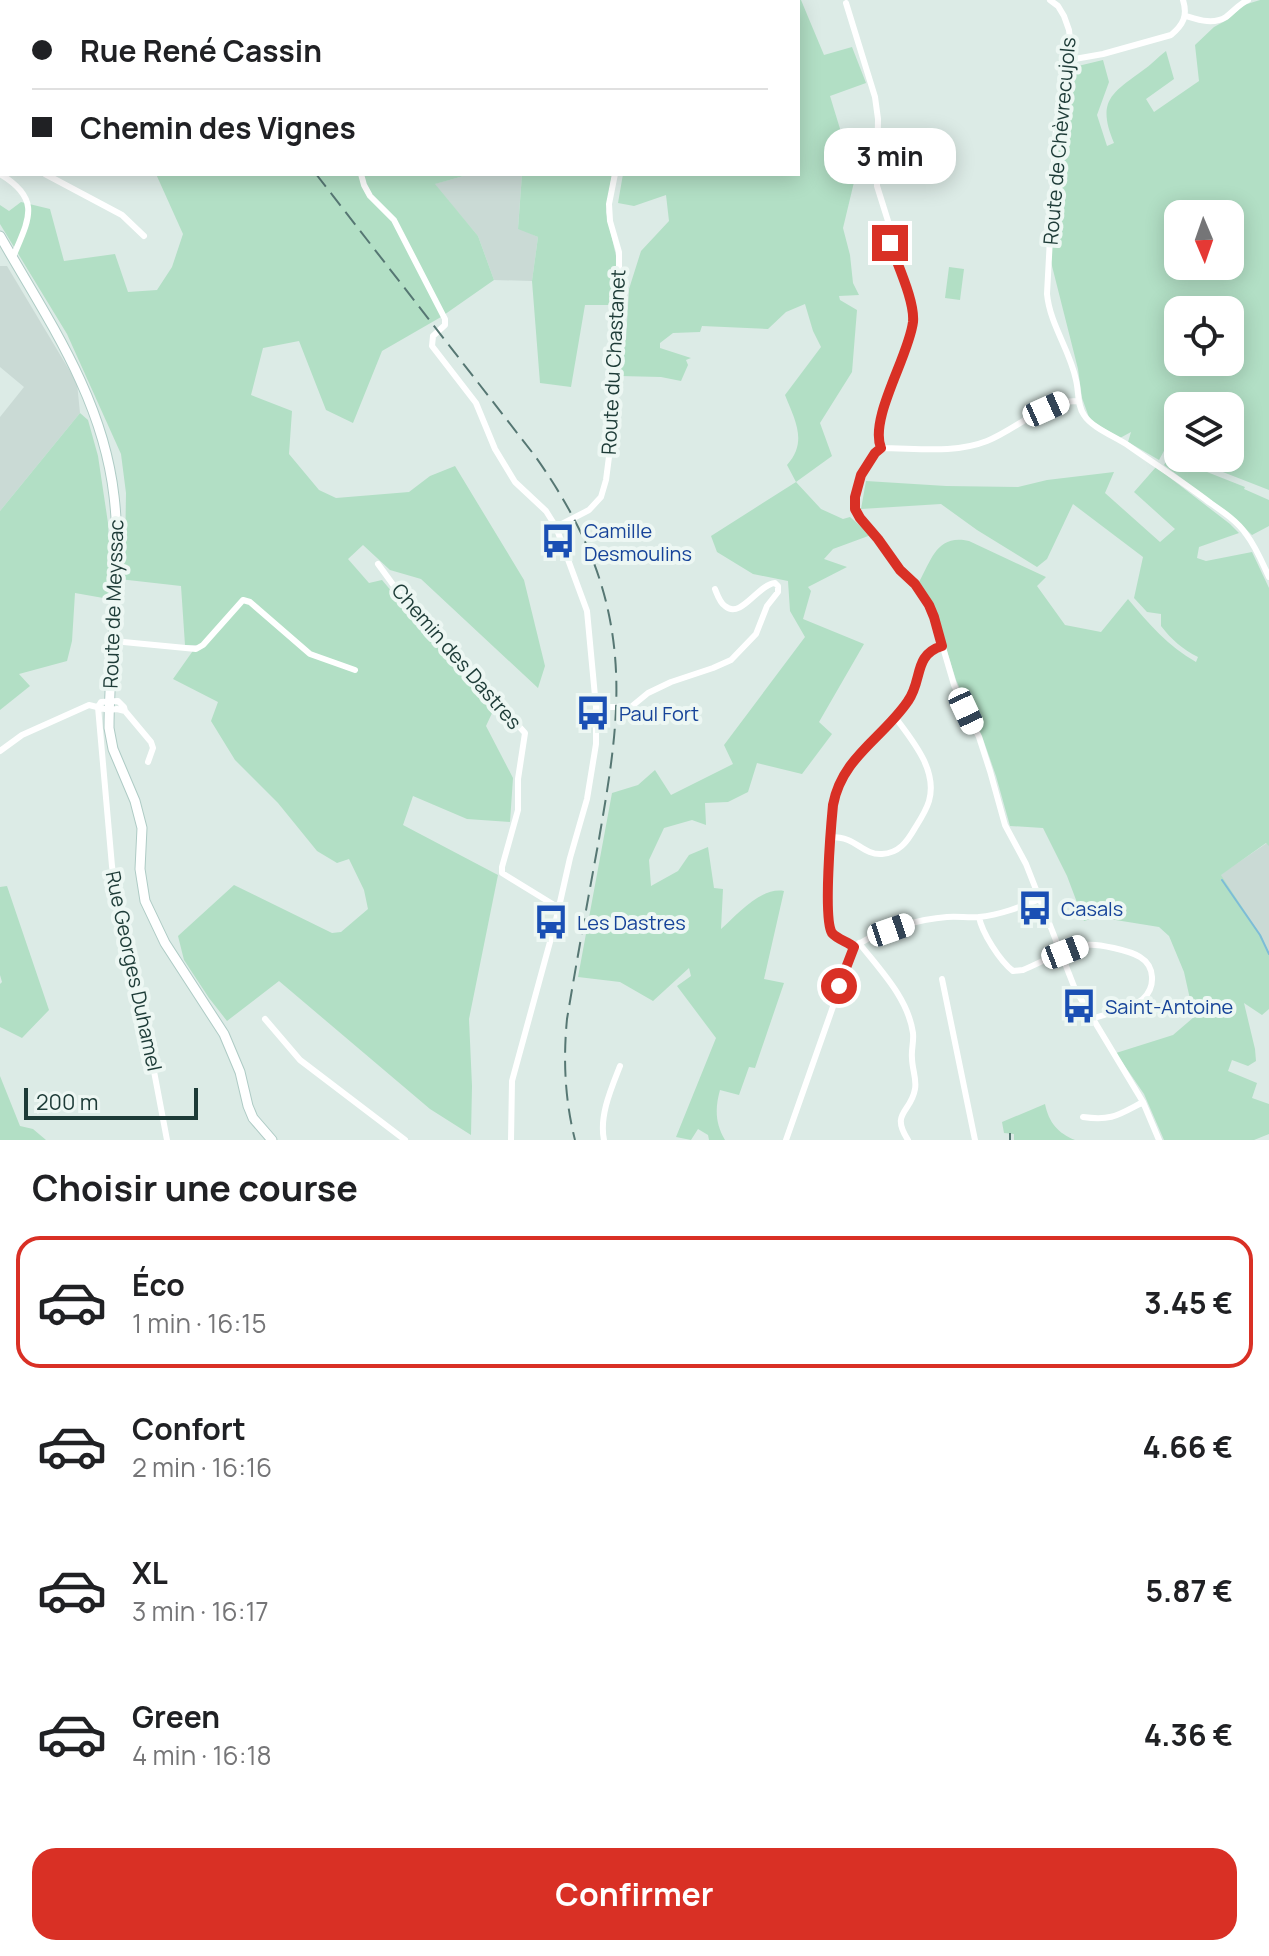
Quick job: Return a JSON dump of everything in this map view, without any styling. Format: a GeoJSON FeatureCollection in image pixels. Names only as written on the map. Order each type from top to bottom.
{"type":"FeatureCollection","features":[{"type":"Feature","properties":{"kind":"main road","name":"Route de Meyssac"},"geometry":{"type":"LineString","coordinates":[[0,236],[75,365],[105,448],[117,529],[109,728],[113,749],[135,801],[142,828],[140,869],[145,901],[165,943],[224,1034],[240,1072],[253,1118],[272,1140]]}},
{"type":"Feature","properties":{"kind":"street","name":"Route de Chèvrecujols"},"geometry":{"type":"LineString","coordinates":[[1050,0],[1064,16],[1071,48],[1056,127],[1048,308],[1074,370],[1082,413],[1091,424],[1171,474],[1231,518],[1245,532],[1269,577]]}},
{"type":"Feature","properties":{"kind":"street"},"geometry":{"type":"LineString","coordinates":[[1069,60],[1171,35],[1180,28],[1186,16],[1183,0]]}},
{"type":"Feature","properties":{"kind":"street"},"geometry":{"type":"LineString","coordinates":[[1186,16],[1209,22],[1218,20],[1248,0]]}},
{"type":"Feature","properties":{"kind":"street"},"geometry":{"type":"LineString","coordinates":[[846,3],[875,97],[878,119],[877,186],[888,221],[890,243],[913,308],[909,337],[880,422],[878,439],[881,448]]}},
{"type":"Feature","properties":{"kind":"street"},"geometry":{"type":"LineString","coordinates":[[3,176],[16,184],[26,196],[29,208],[13,257]]}},
{"type":"Feature","properties":{"kind":"street"},"geometry":{"type":"LineString","coordinates":[[49,176],[122,215],[144,236]]}},
{"type":"Feature","properties":{"kind":"street"},"geometry":{"type":"LineString","coordinates":[[362,176],[370,196],[394,220],[445,319],[445,325],[433,336],[432,346],[476,403],[495,449],[510,475],[546,511],[556,527],[587,611],[596,707],[596,744],[590,786],[514,1074],[511,1140]]}},
{"type":"Feature","properties":{"kind":"street","name":"Route du Chastanet"},"geometry":{"type":"LineString","coordinates":[[556,527],[589,510],[601,497],[606,480],[619,306],[619,252],[610,221],[609,204],[615,176]]}},
{"type":"Feature","properties":{"kind":"street"},"geometry":{"type":"LineString","coordinates":[[1078,401],[1063,401],[986,441],[957,449],[881,448],[861,475],[855,509],[929,605],[954,685],[979,737],[1005,825],[1026,864],[1075,989],[1143,1102],[1159,1140]]}},
{"type":"Feature","properties":{"kind":"street","name":"Chemin des Dastres"},"geometry":{"type":"LineString","coordinates":[[378,564],[397,590],[525,733],[518,779],[518,810],[502,873],[559,908]]}},
{"type":"Feature","properties":{"kind":"street"},"geometry":{"type":"LineString","coordinates":[[596,707],[631,707],[648,693],[671,682],[731,660],[756,634],[767,606],[778,592],[778,586],[769,582],[750,601],[734,610],[723,605],[715,589]]}},
{"type":"Feature","properties":{"kind":"street"},"geometry":{"type":"LineString","coordinates":[[113,641],[196,649],[243,600],[250,602],[310,654],[355,670]]}},
{"type":"Feature","properties":{"kind":"street"},"geometry":{"type":"LineString","coordinates":[[908,1140],[902,1131],[901,1115],[914,1095],[916,1085],[912,1058],[913,1034],[908,1012],[856,945],[831,932],[827,899],[830,837],[835,791],[841,779],[851,762],[911,698],[925,655],[942,646]]}},
{"type":"Feature","properties":{"kind":"street"},"geometry":{"type":"LineString","coordinates":[[0,751],[22,735],[89,705],[109,706],[125,711],[151,742],[153,748],[148,762]]}},
{"type":"Feature","properties":{"kind":"street","name":"Rue Georges Duhamel"},"geometry":{"type":"LineString","coordinates":[[98,707],[112,866],[121,926],[151,1054],[167,1140]]}},
{"type":"Feature","properties":{"kind":"street"},"geometry":{"type":"LineString","coordinates":[[830,837],[847,839],[874,853],[894,851],[909,839],[926,808],[930,797],[927,767],[917,746],[895,717]]}},
{"type":"Feature","properties":{"kind":"street"},"geometry":{"type":"LineString","coordinates":[[786,1140],[856,945],[914,922],[979,917],[1040,899]]}},
{"type":"Feature","properties":{"kind":"street"},"geometry":{"type":"LineString","coordinates":[[979,917],[981,927],[1013,971],[1023,970],[1081,946],[1095,945],[1140,957],[1151,970],[1151,989],[1145,997],[1092,1019]]}},
{"type":"Feature","properties":{"kind":"street"},"geometry":{"type":"LineString","coordinates":[[942,979],[975,1140]]}},
{"type":"Feature","properties":{"kind":"street"},"geometry":{"type":"LineString","coordinates":[[265,1019],[300,1060],[405,1140]]}},
{"type":"Feature","properties":{"kind":"street"},"geometry":{"type":"LineString","coordinates":[[604,1140],[603,1119],[620,1066]]}},
{"type":"Feature","properties":{"kind":"street"},"geometry":{"type":"LineString","coordinates":[[1083,1117],[1105,1119],[1143,1102]]}},
{"type":"Feature","properties":{"kind":"shaded area"},"geometry":{"type":"Polygon","coordinates":[[[464,176],[522,176],[518,228],[538,237],[532,281],[494,280],[478,236],[434,184],[464,176]]]}},
{"type":"Feature","properties":{"kind":"shaded area"},"geometry":{"type":"Polygon","coordinates":[[[0,266],[7,266],[77,383],[80,413],[0,511],[0,417],[24,387],[0,367],[0,266]]]}},
{"type":"Feature","properties":{"kind":"shaded area"},"geometry":{"type":"Polygon","coordinates":[[[1269,843],[1269,952],[1220,875],[1269,843]]]}},
{"type":"Feature","properties":{"kind":"green space"},"geometry":{"type":"Polygon","coordinates":[[[800,0],[824,55],[852,47],[866,83],[830,96],[855,178],[843,228],[853,283],[859,295],[839,296],[840,300],[857,310],[852,372],[820,423],[832,456],[796,482],[787,465],[797,448],[798,431],[785,395],[821,347],[805,304],[786,312],[768,329],[702,326],[700,332],[673,333],[660,343],[660,348],[691,358],[686,360],[688,365],[681,381],[620,376],[621,341],[626,340],[629,289],[641,251],[669,221],[666,195],[634,206],[618,203],[623,176],[800,176],[800,0]]]}},
{"type":"Feature","properties":{"kind":"green space"},"geometry":{"type":"Polygon","coordinates":[[[1269,0],[1269,490],[1223,472],[1244,472],[1244,392],[1164,392],[1164,451],[1159,460],[1128,442],[1131,432],[1120,438],[1090,420],[1082,398],[1078,369],[1051,262],[1060,135],[1070,74],[1078,66],[1103,60],[1109,82],[1097,115],[1107,146],[1114,143],[1107,108],[1115,93],[1166,51],[1174,79],[1146,99],[1154,112],[1199,81],[1195,45],[1214,27],[1244,5],[1269,0]]]}},
{"type":"Feature","properties":{"kind":"green space"},"geometry":{"type":"Polygon","coordinates":[[[157,176],[464,176],[435,184],[478,236],[494,280],[441,317],[382,351],[353,423],[326,410],[299,341],[263,348],[251,395],[292,411],[289,454],[319,490],[336,498],[409,492],[430,476],[455,466],[524,580],[545,666],[538,688],[421,579],[390,570],[363,545],[348,559],[369,583],[382,580],[493,711],[486,726],[513,778],[510,822],[467,819],[413,796],[403,825],[498,875],[469,1019],[471,1135],[430,1109],[279,981],[227,1021],[184,960],[178,936],[234,885],[332,933],[341,932],[368,909],[364,890],[349,859],[337,863],[317,851],[278,803],[235,760],[211,721],[218,702],[173,679],[197,645],[185,645],[181,586],[110,578],[109,599],[75,593],[72,641],[67,661],[19,674],[30,686],[0,710],[0,511],[80,413],[88,420],[98,456],[110,562],[125,553],[126,493],[121,454],[67,334],[0,224],[0,205],[9,211],[21,202],[50,209],[64,261],[115,254],[128,292],[157,290],[172,267],[183,234],[157,176]]]}},
{"type":"Feature","properties":{"kind":"green space"},"geometry":{"type":"Polygon","coordinates":[[[522,176],[612,176],[606,212],[616,256],[616,305],[585,305],[571,387],[540,383],[532,281],[538,237],[518,229],[522,176]]]}},
{"type":"Feature","properties":{"kind":"green space"},"geometry":{"type":"Polygon","coordinates":[[[949,267],[964,269],[960,300],[945,298],[949,267]]]}},
{"type":"Feature","properties":{"kind":"green space"},"geometry":{"type":"Polygon","coordinates":[[[1156,467],[1239,533],[1199,547],[1197,558],[1206,561],[1252,552],[1269,588],[1269,846],[1266,843],[1221,875],[1269,952],[1269,1009],[1262,1015],[1244,1003],[1256,1061],[1248,1066],[1232,1060],[1228,1071],[1257,1083],[1252,1098],[1269,1104],[1269,1134],[1254,1140],[1164,1140],[1144,1094],[1116,1053],[1173,1035],[1194,1017],[1184,972],[1169,936],[1159,927],[1097,917],[1084,921],[1067,876],[1043,828],[1010,826],[982,736],[956,680],[933,605],[919,582],[932,557],[943,545],[950,541],[969,541],[1046,577],[1037,586],[1065,625],[1101,632],[1128,599],[1168,642],[1196,662],[1198,657],[1178,644],[1161,626],[1161,614],[1147,612],[1134,598],[1143,557],[1073,504],[1047,559],[1037,567],[941,504],[861,509],[866,481],[1018,487],[1047,480],[1114,472],[1105,493],[1160,542],[1175,529],[1134,492],[1156,467]]]}},
{"type":"Feature","properties":{"kind":"green space"},"geometry":{"type":"Polygon","coordinates":[[[1173,472],[1207,472],[1269,500],[1269,526],[1252,535],[1173,472]]]}},
{"type":"Feature","properties":{"kind":"green space"},"geometry":{"type":"Polygon","coordinates":[[[796,482],[821,509],[843,519],[850,517],[871,535],[833,549],[824,559],[847,567],[808,587],[811,591],[803,619],[864,644],[819,722],[832,734],[802,774],[757,763],[748,792],[728,802],[705,803],[706,825],[692,820],[664,828],[649,860],[651,886],[678,871],[689,855],[708,847],[714,888],[723,889],[721,929],[766,893],[784,891],[764,979],[784,983],[755,1068],[749,1067],[739,1095],[720,1090],[717,1115],[725,1140],[709,1140],[708,1135],[698,1129],[691,1140],[676,1137],[716,1038],[677,986],[691,976],[689,968],[653,1001],[620,982],[578,977],[612,793],[638,785],[655,770],[671,795],[733,764],[724,745],[805,637],[790,611],[788,581],[753,574],[717,552],[711,536],[796,482]]]}},
{"type":"Feature","properties":{"kind":"green space"},"geometry":{"type":"Polygon","coordinates":[[[7,886],[49,1010],[22,1038],[0,1027],[0,887],[7,886]]]}},
{"type":"Feature","properties":{"kind":"green space"},"geometry":{"type":"Polygon","coordinates":[[[0,1076],[20,1126],[33,1129],[46,1140],[0,1140],[0,1076]]]}},
{"type":"Feature","properties":{"kind":"green space"},"geometry":{"type":"Polygon","coordinates":[[[1045,1104],[1055,1126],[1075,1140],[1014,1140],[1014,1134],[1004,1133],[1002,1122],[1045,1104]]]}},
{"type":"Feature","properties":{"kind":"waterway"},"geometry":{"type":"LineString","coordinates":[[1222,880],[1260,935],[1269,954]]}},
{"type":"Feature","properties":{"kind":"railway"},"geometry":{"type":"LineString","coordinates":[[318,176],[535,456],[580,531],[604,593],[614,644],[615,727],[604,811],[567,1019],[566,1080],[575,1140]]}},
{"type":"Feature","properties":{"kind":"railway"},"geometry":{"type":"LineString","coordinates":[[1010,1133],[1010,1140]]}},
{"type":"Feature","properties":{"kind":"place","name":"Camille Desmoulins"},"geometry":{"type":"Point","coordinates":[558,541]}},
{"type":"Feature","properties":{"kind":"place","name":"Paul Fort"},"geometry":{"type":"Point","coordinates":[593,713]}},
{"type":"Feature","properties":{"kind":"place","name":"Casals"},"geometry":{"type":"Point","coordinates":[1035,908]}},
{"type":"Feature","properties":{"kind":"place","name":"Les Dastres"},"geometry":{"type":"Point","coordinates":[551,922]}},
{"type":"Feature","properties":{"kind":"place","name":"Saint-Antoine"},"geometry":{"type":"Point","coordinates":[1079,1006]}},
{"type":"Feature","properties":{"kind":"route"},"geometry":{"type":"LineString","coordinates":[[839,986],[854,947],[834,935],[830,927],[827,899],[835,791],[851,762],[911,698],[925,655],[942,646],[929,605],[855,509],[861,475],[881,448],[878,439],[880,422],[913,322],[913,308],[890,243]]}}]}
